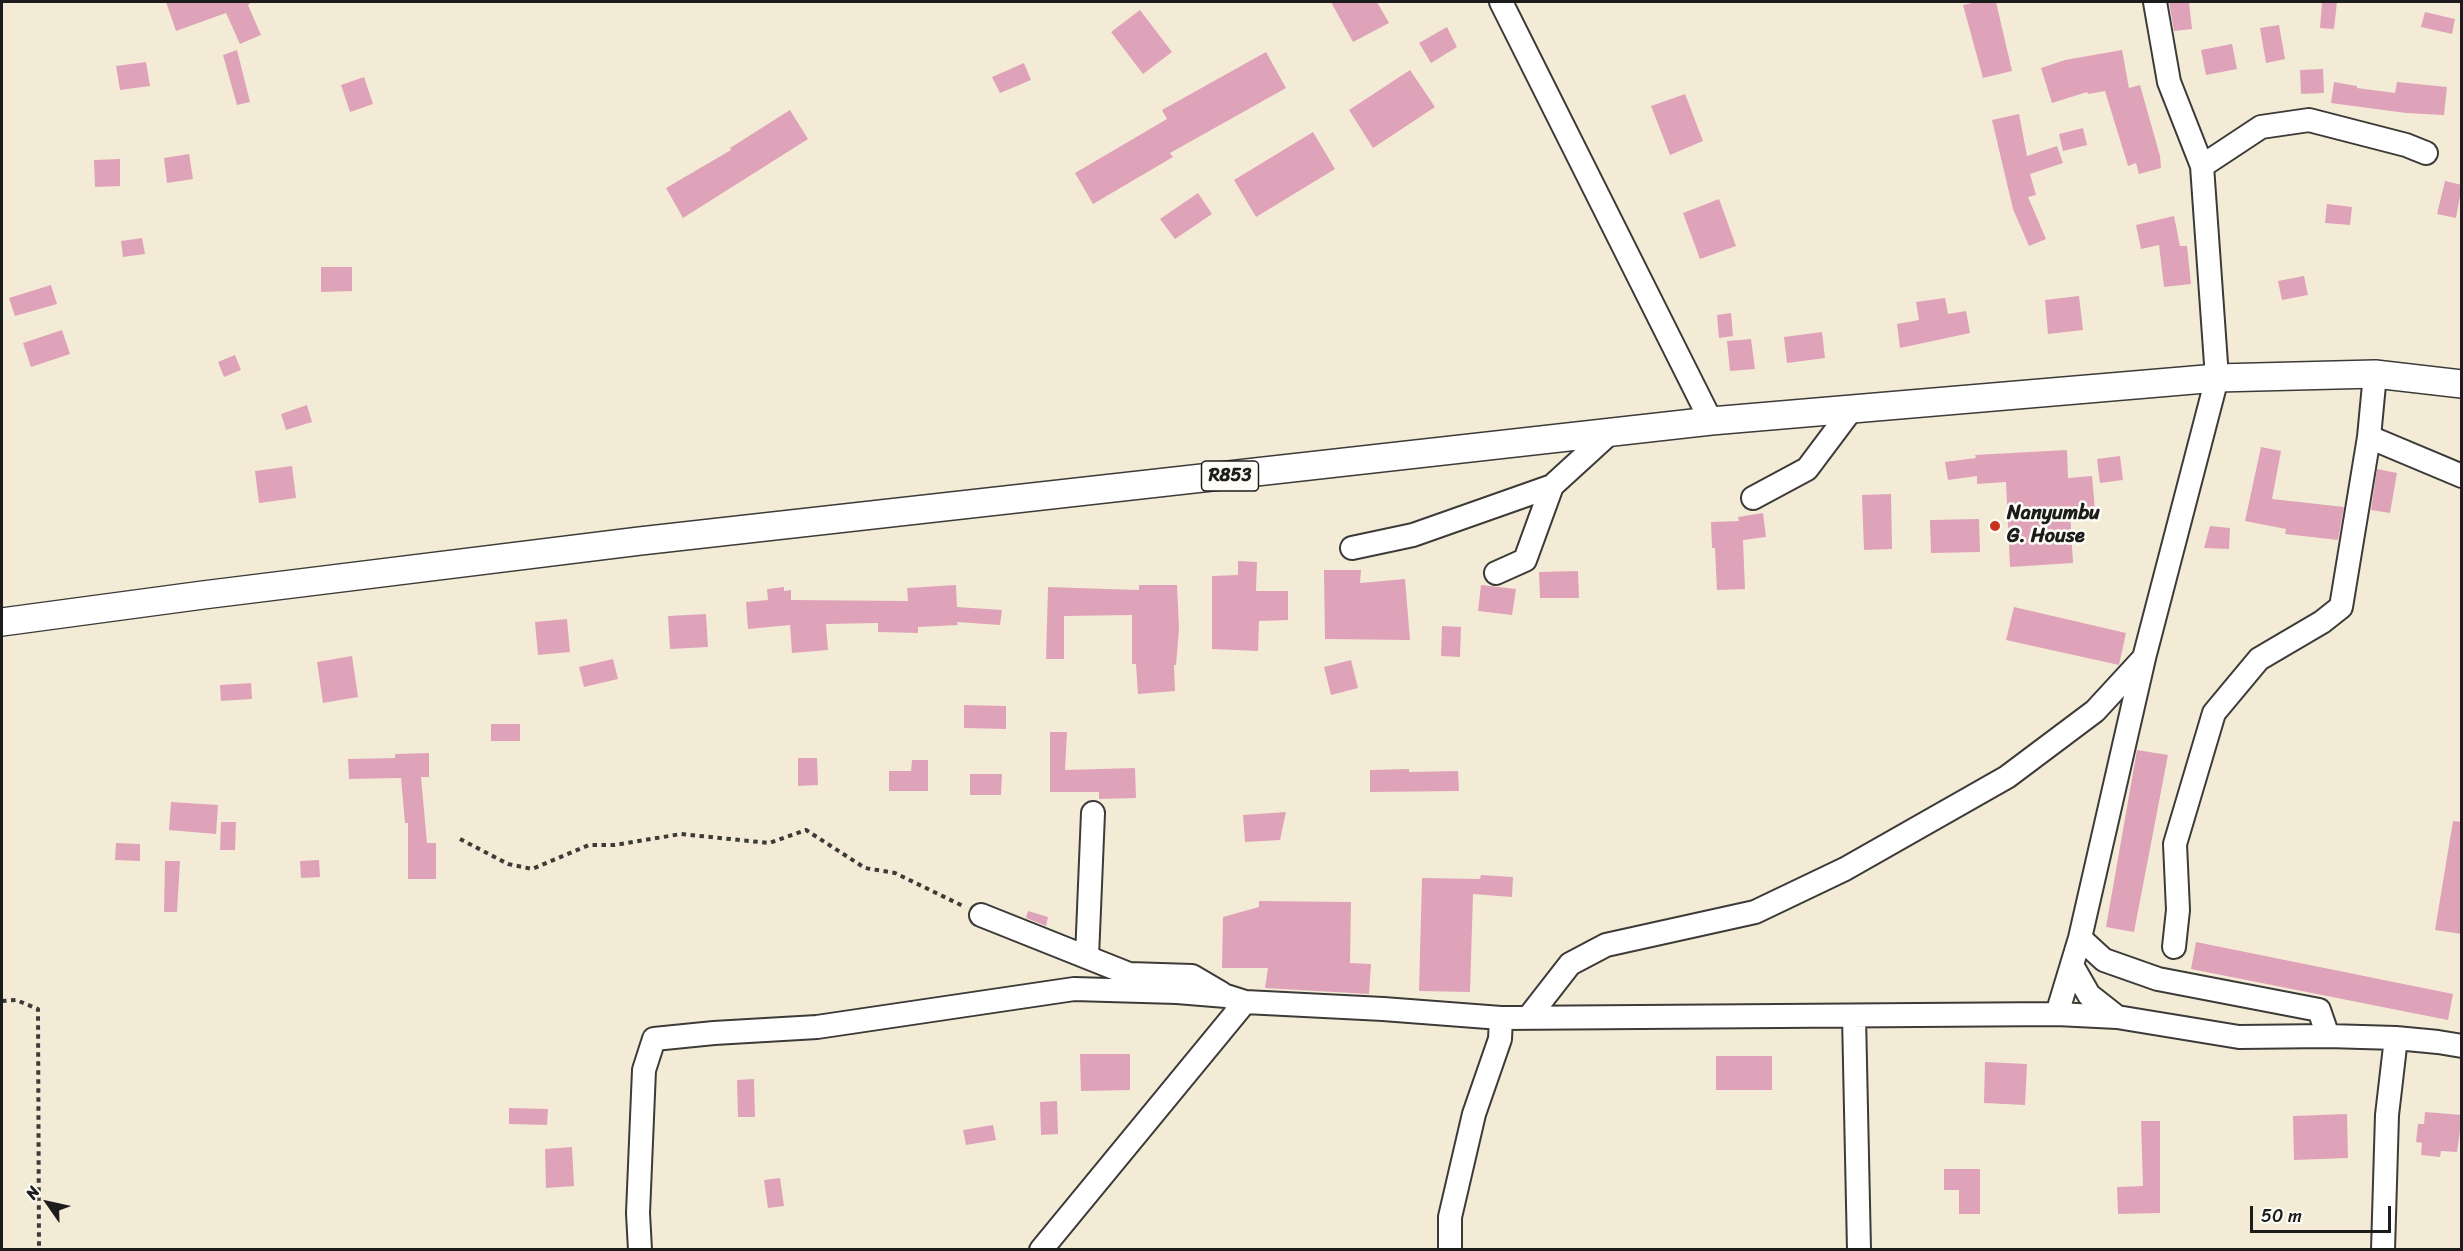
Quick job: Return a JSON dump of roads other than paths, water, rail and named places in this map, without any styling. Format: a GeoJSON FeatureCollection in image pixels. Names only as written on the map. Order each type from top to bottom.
{"type":"FeatureCollection","features":[{"type":"Feature","properties":{"kind":"main road","name":"R853"},"geometry":{"type":"LineString","coordinates":[[2,622],[640,541],[1711,421],[2217,378],[2375,374],[2462,384]]}},
{"type":"Feature","properties":{"kind":"street"},"geometry":{"type":"LineString","coordinates":[[1501,2],[1711,421]]}},
{"type":"Feature","properties":{"kind":"street"},"geometry":{"type":"LineString","coordinates":[[2057,1014],[2073,967],[2144,658],[2217,378],[2202,166],[2169,82],[2156,2]]}},
{"type":"Feature","properties":{"kind":"street"},"geometry":{"type":"LineString","coordinates":[[2202,166],[2261,127],[2309,120],[2406,145],[2426,153]]}},
{"type":"Feature","properties":{"kind":"street"},"geometry":{"type":"LineString","coordinates":[[2174,947],[2178,910],[2175,844],[2214,713],[2259,659],[2322,622],[2341,607],[2369,437],[2375,374]]}},
{"type":"Feature","properties":{"kind":"street"},"geometry":{"type":"LineString","coordinates":[[1753,498],[1807,469],[1852,409]]}},
{"type":"Feature","properties":{"kind":"street"},"geometry":{"type":"LineString","coordinates":[[1352,548],[1413,535],[1552,486],[1610,433]]}},
{"type":"Feature","properties":{"kind":"street"},"geometry":{"type":"LineString","coordinates":[[2369,437],[2462,476]]}},
{"type":"Feature","properties":{"kind":"street"},"geometry":{"type":"LineString","coordinates":[[1496,573],[1525,560],[1552,486]]}},
{"type":"Feature","properties":{"kind":"street"},"geometry":{"type":"LineString","coordinates":[[1528,1018],[1569,964],[1606,945],[1755,912],[1845,870],[2007,777],[2095,711],[2144,658]]}},
{"type":"Feature","properties":{"kind":"street"},"geometry":{"type":"LineString","coordinates":[[1087,957],[1093,813]]}},
{"type":"Feature","properties":{"kind":"street"},"geometry":{"type":"LineString","coordinates":[[981,915],[1129,974],[1192,976],[1235,999]]}},
{"type":"Feature","properties":{"kind":"street"},"geometry":{"type":"LineString","coordinates":[[2080,938],[2104,960],[2158,979],[2319,1010],[2328,1036]]}},
{"type":"Feature","properties":{"kind":"street"},"geometry":{"type":"LineString","coordinates":[[2073,967],[2089,995],[2117,1017]]}},
{"type":"Feature","properties":{"kind":"street"},"geometry":{"type":"LineString","coordinates":[[640,1250],[638,1213],[644,1070],[654,1039],[817,1027],[1074,989],[1177,992],[1235,999],[1501,1018],[2057,1014],[2117,1017],[2239,1037],[2396,1038],[2438,1041],[2462,1046]]}},
{"type":"Feature","properties":{"kind":"street"},"geometry":{"type":"LineString","coordinates":[[1041,1250],[1235,999]]}},
{"type":"Feature","properties":{"kind":"street"},"geometry":{"type":"LineString","coordinates":[[1854,1016],[1859,1250]]}},
{"type":"Feature","properties":{"kind":"street"},"geometry":{"type":"LineString","coordinates":[[1450,1250],[1450,1217],[1474,1114],[1500,1040],[1501,1018]]}},
{"type":"Feature","properties":{"kind":"street"},"geometry":{"type":"LineString","coordinates":[[2383,1250],[2387,1115],[2396,1038]]}},
{"type":"Feature","properties":{"kind":"place","name":"Nanyumbu G. House"},"geometry":{"type":"Point","coordinates":[1995,526]}}]}
